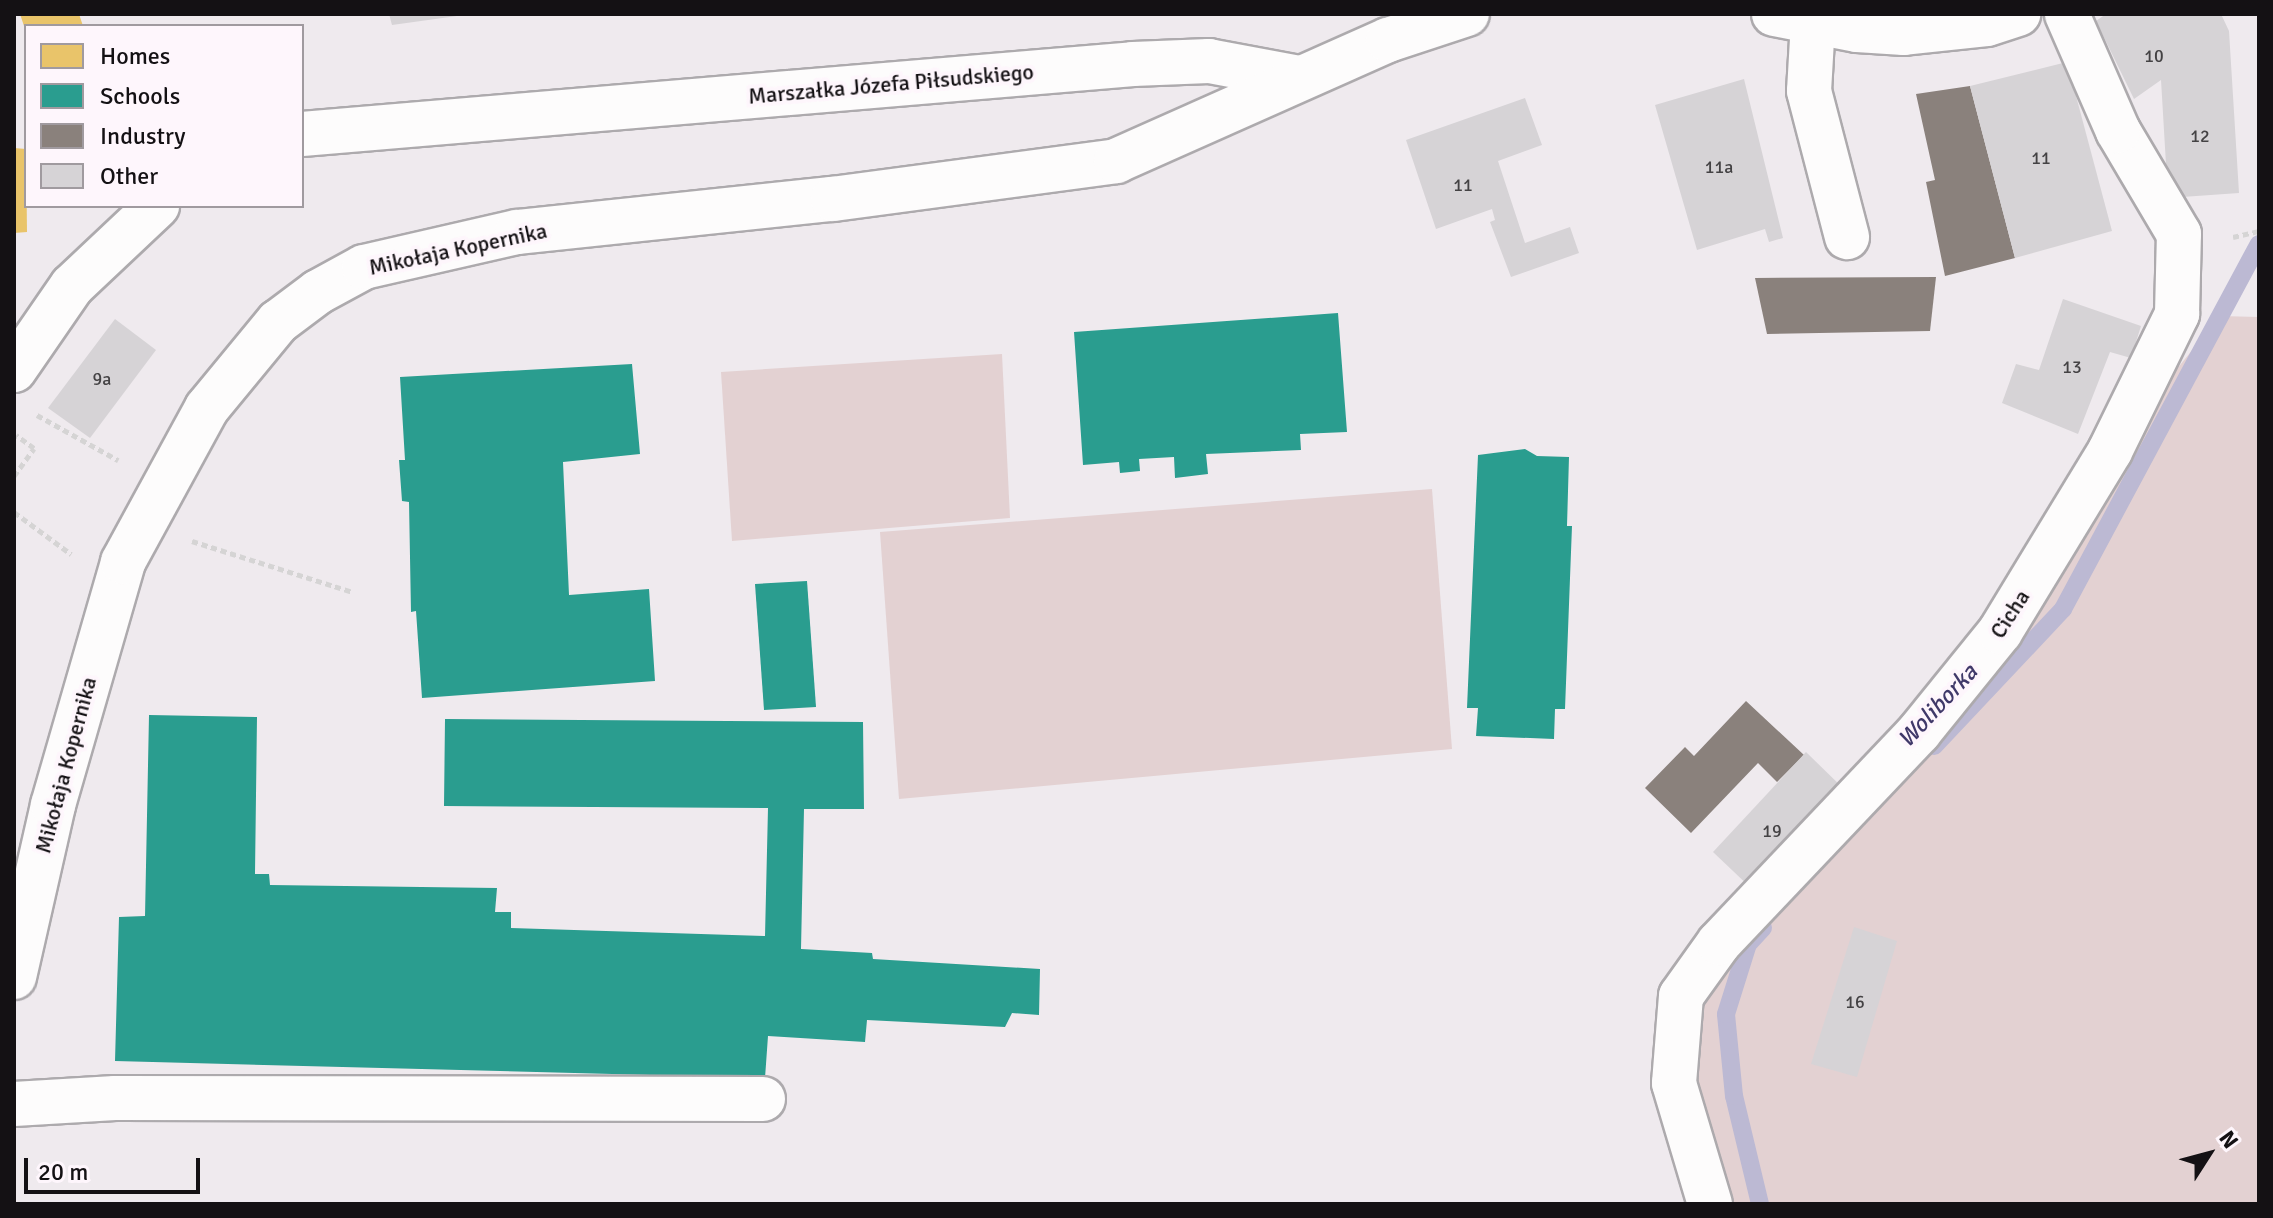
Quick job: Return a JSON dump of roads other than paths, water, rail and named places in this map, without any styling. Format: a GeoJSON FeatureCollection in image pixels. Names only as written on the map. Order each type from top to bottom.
{"type":"FeatureCollection","features":[{"type":"Feature","properties":{"kind":"street"},"geometry":{"type":"LineString","coordinates":[[1300,78],[1467,14]]}},
{"type":"Feature","properties":{"kind":"street"},"geometry":{"type":"LineString","coordinates":[[1847,237],[1793,18],[1904,33],[2002,19]]}},
{"type":"Feature","properties":{"kind":"street","name":"Cicha"},"geometry":{"type":"LineString","coordinates":[[1710,1204],[1674,1083],[1681,996],[1719,943],[1919,732],[2000,632],[2110,451],[2177,314],[2179,234],[2118,131],[2072,27]]}},
{"type":"Feature","properties":{"kind":"street","name":"Marszałka Józefa Piłsudskiego"},"geometry":{"type":"LineString","coordinates":[[304,134],[1133,64],[1209,61],[1300,78]]}},
{"type":"Feature","properties":{"kind":"street","name":"Mikołaja Kopernika"},"geometry":{"type":"LineString","coordinates":[[14,977],[53,805],[123,562],[207,408],[278,322],[318,292],[364,267],[517,232],[833,199],[1116,161],[1300,78]]}},
{"type":"Feature","properties":{"kind":"street"},"geometry":{"type":"LineString","coordinates":[[14,370],[72,286],[155,208]]}},
{"type":"Feature","properties":{"kind":"street"},"geometry":{"type":"LineString","coordinates":[[14,1104],[115,1098],[763,1099]]}},
{"type":"Feature","properties":{"kind":"waterway","name":"Woliborka"},"geometry":{"type":"LineString","coordinates":[[1934,746],[2063,609],[2259,244]]}},
{"type":"Feature","properties":{"kind":"waterway","name":"Woliborka"},"geometry":{"type":"LineString","coordinates":[[1760,1204],[1734,1096],[1726,1014],[1748,944],[1763,928]]}}]}
